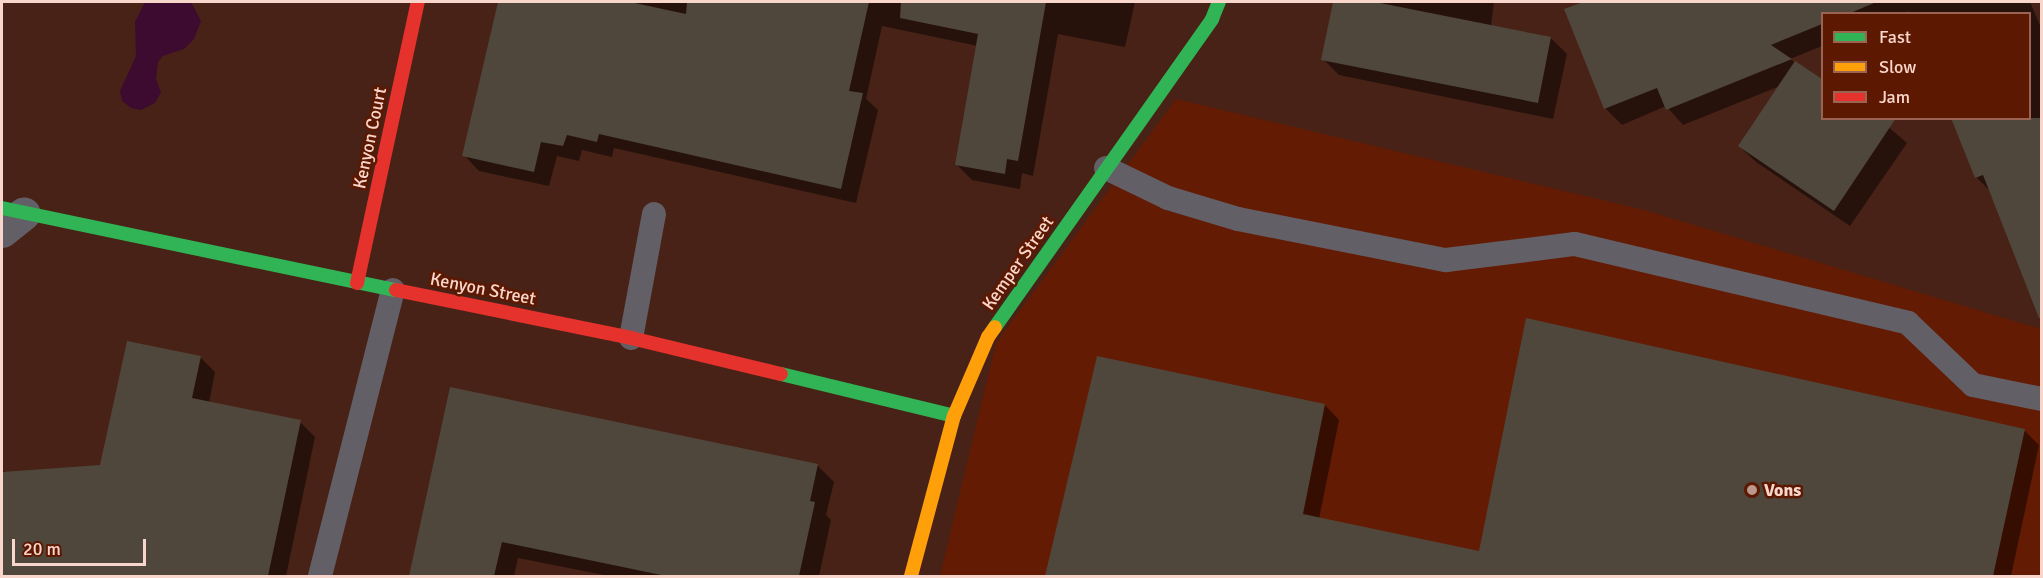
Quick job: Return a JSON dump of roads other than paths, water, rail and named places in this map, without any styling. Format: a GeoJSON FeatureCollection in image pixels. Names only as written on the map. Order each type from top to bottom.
{"type":"FeatureCollection","features":[{"type":"Feature","properties":{"kind":"street","name":"Kenyon Court"},"geometry":{"type":"LineString","coordinates":[[357,283],[418,2]]}},
{"type":"Feature","properties":{"kind":"street","name":"Kemper Street"},"geometry":{"type":"LineString","coordinates":[[911,576],[954,416],[988,337],[1212,19],[1219,2]]}},
{"type":"Feature","properties":{"kind":"street","name":"Kenyon Street"},"geometry":{"type":"LineString","coordinates":[[9,218],[357,283],[631,338],[954,416]]}},
{"type":"Feature","properties":{"kind":"lane"},"geometry":{"type":"LineString","coordinates":[[1106,168],[1168,198],[1238,219],[1446,260],[1575,244],[1908,323],[1973,385],[2042,399]]}},
{"type":"Feature","properties":{"kind":"lane"},"geometry":{"type":"LineString","coordinates":[[631,338],[654,214]]}},
{"type":"Feature","properties":{"kind":"lane"},"geometry":{"type":"LineString","coordinates":[[320,576],[393,290]]}},
{"type":"Feature","properties":{"kind":"place","name":"Vons"},"geometry":{"type":"Point","coordinates":[1752,490]}}]}
